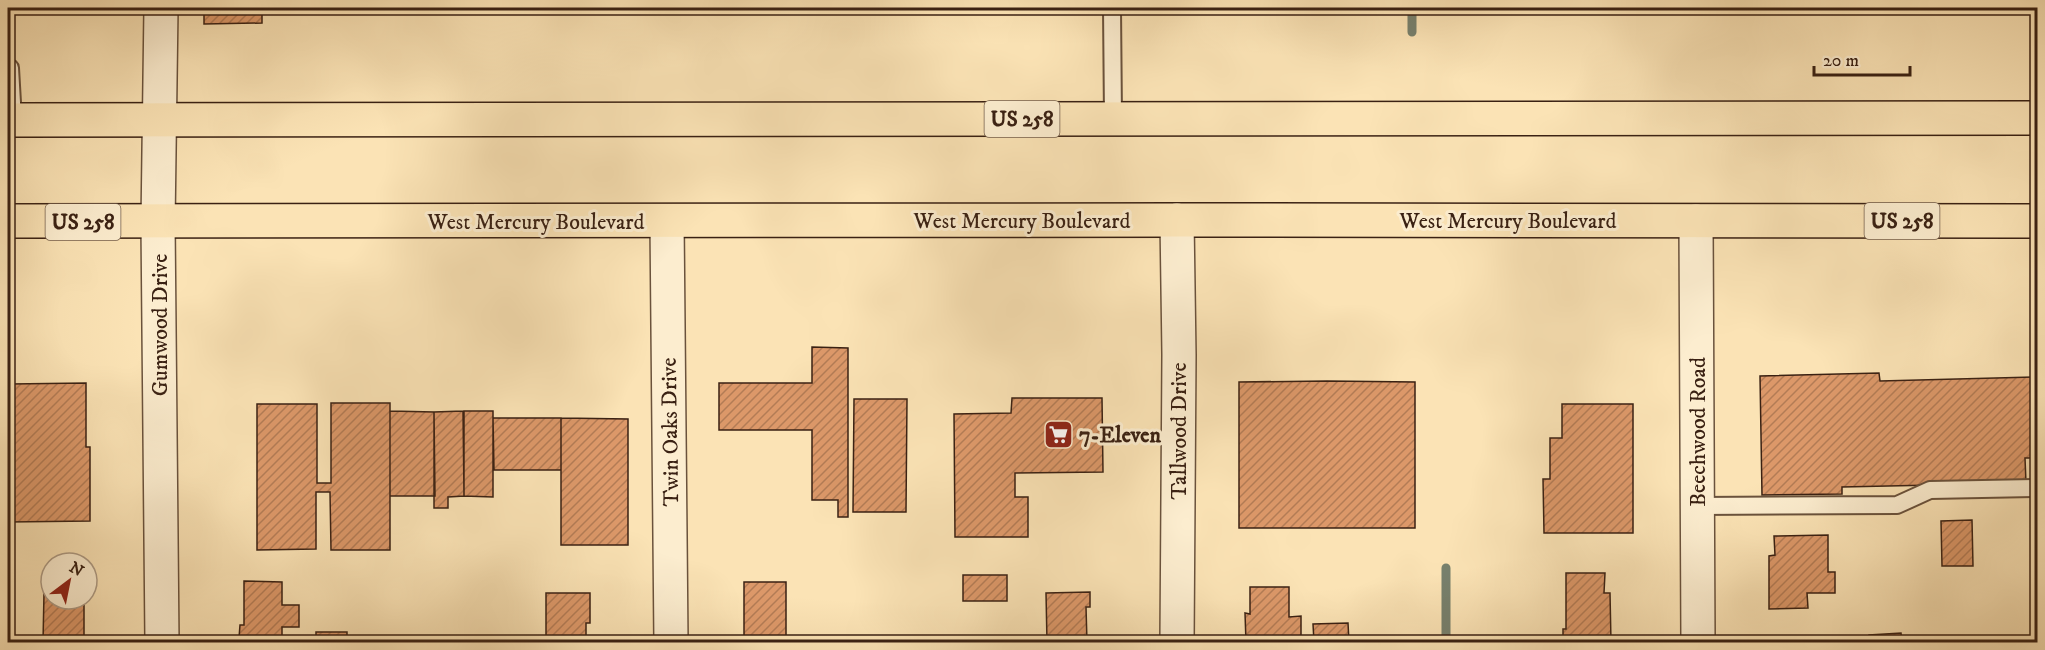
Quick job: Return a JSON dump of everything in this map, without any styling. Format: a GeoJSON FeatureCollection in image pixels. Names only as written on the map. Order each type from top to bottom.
{"type":"FeatureCollection","features":[{"type":"Feature","properties":{"kind":"highway","name":"US 258"},"geometry":{"type":"LineString","coordinates":[[10,120],[2037,118]]}},
{"type":"Feature","properties":{"kind":"highway","name":"West Mercury Boulevard"},"geometry":{"type":"LineString","coordinates":[[8,222],[2037,221]]}},
{"type":"Feature","properties":{"kind":"street","name":"Gumwood Drive"},"geometry":{"type":"LineString","coordinates":[[161,8],[158,223],[162,642]]}},
{"type":"Feature","properties":{"kind":"street","name":"Tallwood Drive"},"geometry":{"type":"LineString","coordinates":[[1177,220],[1179,366],[1177,642]]}},
{"type":"Feature","properties":{"kind":"street","name":"Beechwood Road"},"geometry":{"type":"LineString","coordinates":[[1696,220],[1698,642]]}},
{"type":"Feature","properties":{"kind":"street","name":"Twin Oaks Drive"},"geometry":{"type":"LineString","coordinates":[[667,222],[671,642]]}},
{"type":"Feature","properties":{"kind":"lane"},"geometry":{"type":"LineString","coordinates":[[1112,8],[1113,118]]}},
{"type":"Feature","properties":{"kind":"lane"},"geometry":{"type":"LineString","coordinates":[[10,68],[10,120]]}},
{"type":"Feature","properties":{"kind":"lane"},"geometry":{"type":"LineString","coordinates":[[1697,506],[1897,505],[1930,490],[2037,488]]}},
{"type":"Feature","properties":{"kind":"building"},"geometry":{"type":"Polygon","coordinates":[[[204,8],[262,8],[262,23],[204,24],[204,8]]]}},
{"type":"Feature","properties":{"kind":"building"},"geometry":{"type":"Polygon","coordinates":[[[812,347],[848,348],[848,517],[838,517],[838,500],[812,500],[812,430],[719,430],[719,383],[812,383],[812,347]]]}},
{"type":"Feature","properties":{"kind":"building"},"geometry":{"type":"Polygon","coordinates":[[[1879,373],[1880,381],[2038,377],[2038,458],[2025,458],[2026,483],[1842,487],[1842,494],[1762,495],[1760,376],[1879,373]]]}},
{"type":"Feature","properties":{"kind":"building"},"geometry":{"type":"Polygon","coordinates":[[[1239,382],[1415,382],[1415,528],[1239,528],[1239,382]]]}},
{"type":"Feature","properties":{"kind":"building"},"geometry":{"type":"Polygon","coordinates":[[[86,383],[86,447],[90,447],[90,521],[8,522],[10,384],[86,383]]]}},
{"type":"Feature","properties":{"kind":"building"},"geometry":{"type":"Polygon","coordinates":[[[1012,398],[1102,398],[1103,472],[1015,473],[1015,497],[1028,497],[1028,537],[955,537],[954,414],[1011,413],[1012,398]]]}},
{"type":"Feature","properties":{"kind":"building"},"geometry":{"type":"Polygon","coordinates":[[[854,399],[907,399],[906,512],[853,512],[854,399]]]}},
{"type":"Feature","properties":{"kind":"building"},"geometry":{"type":"Polygon","coordinates":[[[331,403],[390,403],[390,550],[331,550],[330,492],[316,492],[316,549],[257,550],[257,404],[317,404],[317,483],[331,483],[331,403]]]}},
{"type":"Feature","properties":{"kind":"building"},"geometry":{"type":"Polygon","coordinates":[[[1562,404],[1633,404],[1633,533],[1544,533],[1543,479],[1550,479],[1550,438],[1562,438],[1562,404]]]}},
{"type":"Feature","properties":{"kind":"building"},"geometry":{"type":"Polygon","coordinates":[[[390,411],[434,412],[435,496],[390,496],[390,411]]]}},
{"type":"Feature","properties":{"kind":"building"},"geometry":{"type":"Polygon","coordinates":[[[463,411],[464,496],[448,497],[448,508],[434,508],[434,412],[463,411]]]}},
{"type":"Feature","properties":{"kind":"building"},"geometry":{"type":"Polygon","coordinates":[[[464,411],[493,411],[493,497],[464,496],[464,411]]]}},
{"type":"Feature","properties":{"kind":"building"},"geometry":{"type":"Polygon","coordinates":[[[493,418],[561,418],[561,470],[494,470],[493,418]]]}},
{"type":"Feature","properties":{"kind":"building"},"geometry":{"type":"Polygon","coordinates":[[[561,418],[628,419],[628,545],[561,545],[561,418]]]}},
{"type":"Feature","properties":{"kind":"building"},"geometry":{"type":"Polygon","coordinates":[[[1972,520],[1973,566],[1942,566],[1941,521],[1972,520]]]}},
{"type":"Feature","properties":{"kind":"building"},"geometry":{"type":"Polygon","coordinates":[[[1828,535],[1828,572],[1835,572],[1835,593],[1807,593],[1808,608],[1769,609],[1769,556],[1775,555],[1774,536],[1828,535]]]}},
{"type":"Feature","properties":{"kind":"building"},"geometry":{"type":"Polygon","coordinates":[[[1566,573],[1605,573],[1604,593],[1610,593],[1611,642],[1563,642],[1563,629],[1566,629],[1566,573]]]}},
{"type":"Feature","properties":{"kind":"building"},"geometry":{"type":"Polygon","coordinates":[[[963,575],[1007,575],[1007,601],[963,601],[963,575]]]}},
{"type":"Feature","properties":{"kind":"building"},"geometry":{"type":"Polygon","coordinates":[[[244,581],[282,582],[282,605],[299,605],[299,627],[282,627],[282,638],[239,638],[240,625],[244,625],[244,581]]]}},
{"type":"Feature","properties":{"kind":"building"},"geometry":{"type":"Polygon","coordinates":[[[744,582],[786,582],[786,637],[744,637],[744,582]]]}},
{"type":"Feature","properties":{"kind":"building"},"geometry":{"type":"Polygon","coordinates":[[[1250,587],[1289,587],[1289,617],[1301,616],[1301,640],[1246,642],[1245,613],[1250,614],[1250,587]]]}},
{"type":"Feature","properties":{"kind":"building"},"geometry":{"type":"Polygon","coordinates":[[[1090,592],[1090,607],[1086,607],[1087,642],[1047,642],[1046,593],[1090,592]]]}},
{"type":"Feature","properties":{"kind":"building"},"geometry":{"type":"Polygon","coordinates":[[[546,593],[590,593],[590,623],[586,623],[586,642],[546,642],[546,593]]]}},
{"type":"Feature","properties":{"kind":"building"},"geometry":{"type":"Polygon","coordinates":[[[44,611],[84,611],[84,642],[43,642],[44,611]]]}},
{"type":"Feature","properties":{"kind":"building"},"geometry":{"type":"Polygon","coordinates":[[[1348,623],[1349,642],[1314,642],[1313,624],[1348,623]]]}},
{"type":"Feature","properties":{"kind":"building"},"geometry":{"type":"Polygon","coordinates":[[[316,632],[347,632],[347,642],[316,642],[316,632]]]}},
{"type":"Feature","properties":{"kind":"building"},"geometry":{"type":"Polygon","coordinates":[[[1901,633],[1902,642],[1869,642],[1869,635],[1901,633]]]}},
{"type":"Feature","properties":{"kind":"building"},"geometry":{"type":"Polygon","coordinates":[[[1773,636],[1831,636],[1831,642],[1773,642],[1773,636]]]}},
{"type":"Feature","properties":{"kind":"waterway"},"geometry":{"type":"LineString","coordinates":[[1412,8],[1412,32]]}},
{"type":"Feature","properties":{"kind":"waterway"},"geometry":{"type":"LineString","coordinates":[[1446,568],[1446,642]]}},
{"type":"Feature","properties":{"kind":"place","name":"7-Eleven"},"geometry":{"type":"Point","coordinates":[1058,434]}}]}
